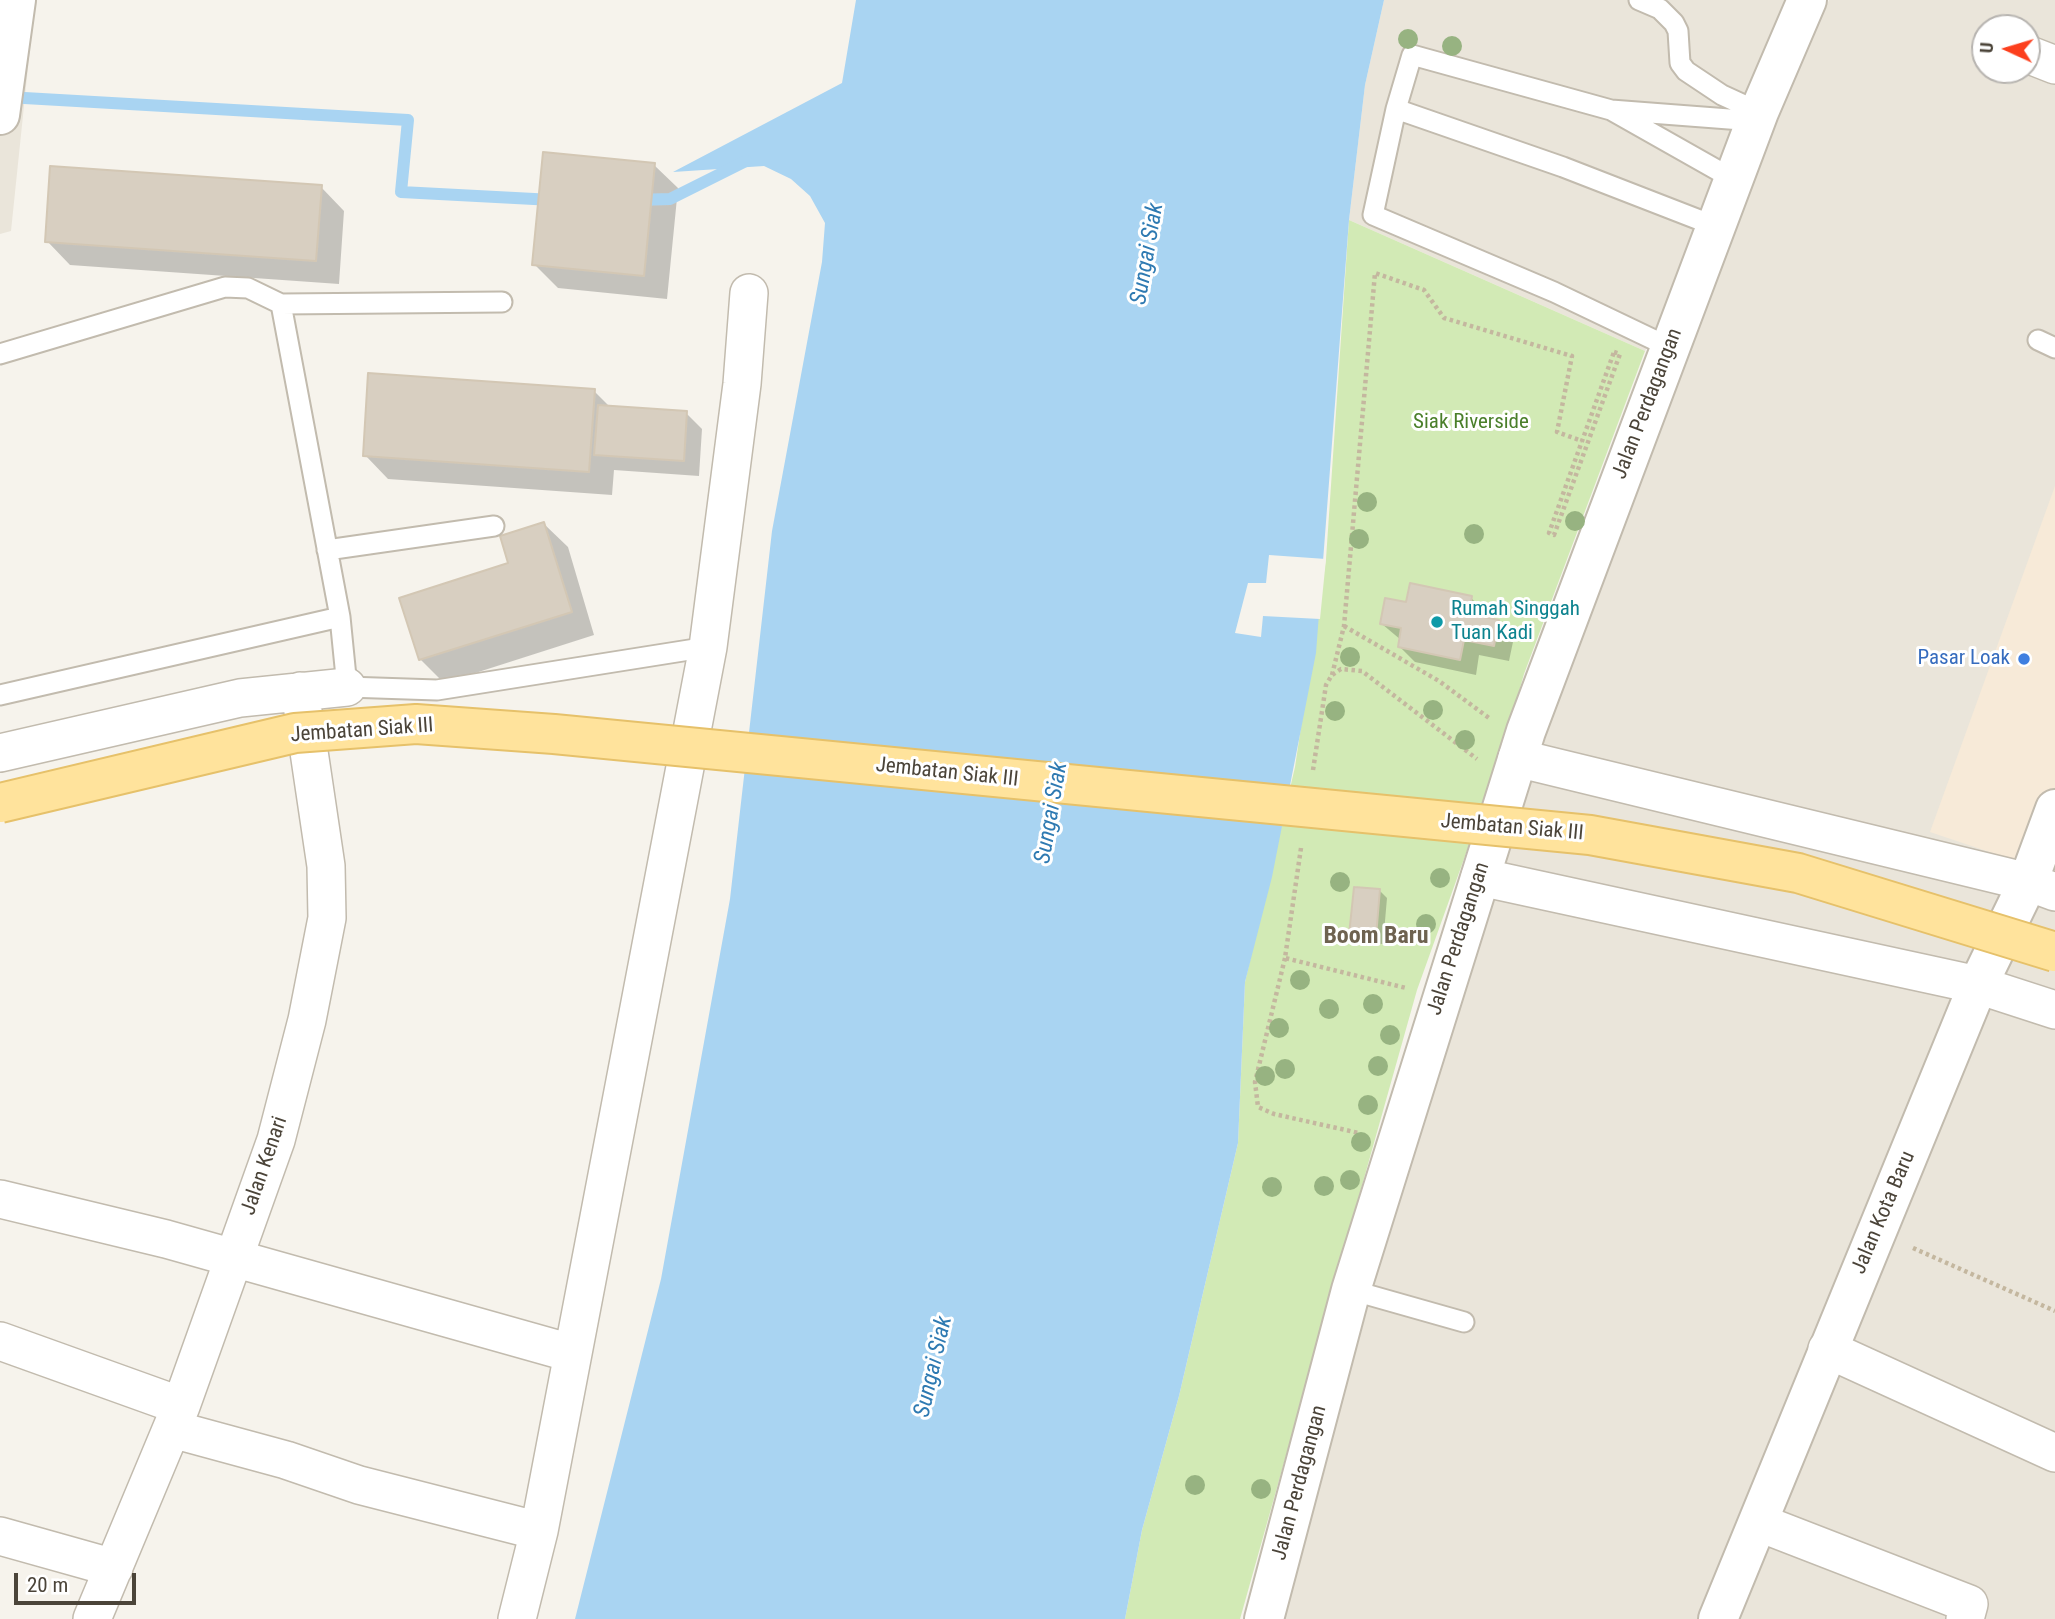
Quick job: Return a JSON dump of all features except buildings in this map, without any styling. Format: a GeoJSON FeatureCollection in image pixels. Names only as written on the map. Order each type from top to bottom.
{"type":"FeatureCollection","features":[{"type":"Feature","properties":{"kind":"main road","name":"Jembatan Siak III"},"geometry":{"type":"LineString","coordinates":[[0,803],[295,733],[416,724],[554,734],[1590,835],[1798,873],[2055,952]]}},
{"type":"Feature","properties":{"kind":"street"},"geometry":{"type":"LineString","coordinates":[[0,115],[16,0]]}},
{"type":"Feature","properties":{"kind":"street","name":"Jalan Perdagangan"},"geometry":{"type":"LineString","coordinates":[[1264,1619],[1352,1290],[1517,758],[1757,116],[1807,0]]}},
{"type":"Feature","properties":{"kind":"street"},"geometry":{"type":"LineString","coordinates":[[517,1619],[539,1531],[708,647],[742,384],[749,293]]}},
{"type":"Feature","properties":{"kind":"street"},"geometry":{"type":"LineString","coordinates":[[0,753],[240,698],[346,687]]}},
{"type":"Feature","properties":{"kind":"street","name":"Jalan Kenari"},"geometry":{"type":"LineString","coordinates":[[92,1619],[177,1417],[276,1140],[307,1020],[327,918],[326,866],[300,691]]}},
{"type":"Feature","properties":{"kind":"street"},"geometry":{"type":"LineString","coordinates":[[1517,758],[2042,887]]}},
{"type":"Feature","properties":{"kind":"street","name":"Jalan Kota Baru"},"geometry":{"type":"LineString","coordinates":[[1718,1619],[1760,1523],[1827,1349],[1978,985],[2042,887],[2055,809]]}},
{"type":"Feature","properties":{"kind":"street"},"geometry":{"type":"LineString","coordinates":[[1480,877],[1978,985],[2055,1010]]}},
{"type":"Feature","properties":{"kind":"street"},"geometry":{"type":"LineString","coordinates":[[0,1199],[166,1239],[232,1260],[571,1353]]}},
{"type":"Feature","properties":{"kind":"street"},"geometry":{"type":"LineString","coordinates":[[0,1341],[177,1417],[286,1460],[359,1485],[539,1531]]}},
{"type":"Feature","properties":{"kind":"street"},"geometry":{"type":"LineString","coordinates":[[1827,1349],[2055,1453]]}},
{"type":"Feature","properties":{"kind":"street"},"geometry":{"type":"LineString","coordinates":[[1760,1523],[1969,1604],[1965,1619]]}},
{"type":"Feature","properties":{"kind":"street"},"geometry":{"type":"LineString","coordinates":[[0,1536],[114,1568]]}},
{"type":"Feature","properties":{"kind":"lane"},"geometry":{"type":"LineString","coordinates":[[1639,0],[1660,9],[1674,23],[1678,31],[1680,63],[1686,71],[1757,116]]}},
{"type":"Feature","properties":{"kind":"lane"},"geometry":{"type":"LineString","coordinates":[[1669,348],[1553,292],[1373,215],[1396,109],[1412,55],[1611,110],[1757,116]]}},
{"type":"Feature","properties":{"kind":"lane"},"geometry":{"type":"LineString","coordinates":[[1396,109],[1563,167],[1715,226]]}},
{"type":"Feature","properties":{"kind":"lane"},"geometry":{"type":"LineString","coordinates":[[1611,110],[1733,179]]}},
{"type":"Feature","properties":{"kind":"lane"},"geometry":{"type":"LineString","coordinates":[[0,354],[225,287],[247,288],[281,304],[502,302]]}},
{"type":"Feature","properties":{"kind":"lane"},"geometry":{"type":"LineString","coordinates":[[281,304],[340,617],[346,687],[438,690],[708,647]]}},
{"type":"Feature","properties":{"kind":"lane"},"geometry":{"type":"LineString","coordinates":[[327,550],[494,526]]}},
{"type":"Feature","properties":{"kind":"lane"},"geometry":{"type":"LineString","coordinates":[[0,695],[340,617]]}},
{"type":"Feature","properties":{"kind":"lane"},"geometry":{"type":"LineString","coordinates":[[1352,1290],[1464,1322]]}},
{"type":"Feature","properties":{"kind":"path"},"geometry":{"type":"LineString","coordinates":[[1311,783],[1326,685],[1332,675],[1344,626],[1375,272],[1424,290],[1444,318],[1572,356],[1557,432],[1582,441]]}},
{"type":"Feature","properties":{"kind":"path"},"geometry":{"type":"LineString","coordinates":[[1614,352],[1620,354],[1554,535],[1549,533],[1582,441],[1614,352]]}},
{"type":"Feature","properties":{"kind":"path"},"geometry":{"type":"LineString","coordinates":[[1344,626],[1439,681],[1476,711],[1500,721]]}},
{"type":"Feature","properties":{"kind":"path"},"geometry":{"type":"LineString","coordinates":[[1332,675],[1341,669],[1362,671],[1481,762],[1517,758]]}},
{"type":"Feature","properties":{"kind":"path"},"geometry":{"type":"LineString","coordinates":[[1303,837],[1285,958],[1255,1082],[1258,1107],[1274,1114],[1362,1133]]}},
{"type":"Feature","properties":{"kind":"path"},"geometry":{"type":"LineString","coordinates":[[1285,958],[1417,990]]}},
{"type":"Feature","properties":{"kind":"path"},"geometry":{"type":"LineString","coordinates":[[1877,1232],[2055,1311]]}},
{"type":"Feature","properties":{"kind":"shaded area"},"geometry":{"type":"Polygon","coordinates":[[[0,0],[35,0],[11,231],[0,234],[0,0]]]}},
{"type":"Feature","properties":{"kind":"shaded area"},"geometry":{"type":"Polygon","coordinates":[[[1384,0],[1792,0],[1704,221],[1645,351],[1349,220],[1365,85],[1384,0]]]}},
{"type":"Feature","properties":{"kind":"shaded area"},"geometry":{"type":"Polygon","coordinates":[[[1829,0],[2055,0],[2055,1619],[1284,1619],[1371,1295],[1419,1133],[1545,738],[1778,119],[1829,0]]]}},
{"type":"Feature","properties":{"kind":"shaded area","name":"Pasar Loak"},"geometry":{"type":"Polygon","coordinates":[[[2055,486],[2055,874],[1930,832],[2055,486]]]}},
{"type":"Feature","properties":{"kind":"green space","name":"Siak Riverside"},"geometry":{"type":"Polygon","coordinates":[[[1349,220],[1645,351],[1524,674],[1498,764],[1417,990],[1240,1619],[1125,1619],[1142,1530],[1179,1396],[1238,1143],[1245,982],[1295,767],[1326,559],[1349,220]]]}},
{"type":"Feature","properties":{"kind":"water","name":"Sungai Siak"},"geometry":{"type":"Polygon","coordinates":[[[856,0],[1384,0],[1365,85],[1349,220],[1316,653],[1272,877],[1245,982],[1238,1143],[1179,1396],[1142,1530],[1125,1619],[575,1619],[661,1279],[730,899],[772,531],[822,262],[825,223],[810,196],[791,179],[764,166],[673,172],[842,83],[856,0]]]}},
{"type":"Feature","properties":{"kind":"pier"},"geometry":{"type":"Polygon","coordinates":[[[1269,555],[1326,559],[1320,619],[1263,616],[1261,637],[1235,633],[1248,583],[1266,583],[1269,555]]]}},
{"type":"Feature","properties":{"kind":"waterway"},"geometry":{"type":"LineString","coordinates":[[7,97],[408,120],[401,192],[553,200]]}},
{"type":"Feature","properties":{"kind":"waterway"},"geometry":{"type":"LineString","coordinates":[[637,200],[670,199],[746,161]]}},
{"type":"Feature","properties":{"kind":"place","name":"Rumah Singgah Tuan Kadi"},"geometry":{"type":"Point","coordinates":[1437,622]}},
{"type":"Feature","properties":{"kind":"place","name":"Pasar Loak"},"geometry":{"type":"Point","coordinates":[2024,659]}},
{"type":"Feature","properties":{"kind":"district","name":"Boom Baru"},"geometry":{"type":"Point","coordinates":[1376,937]}}]}
